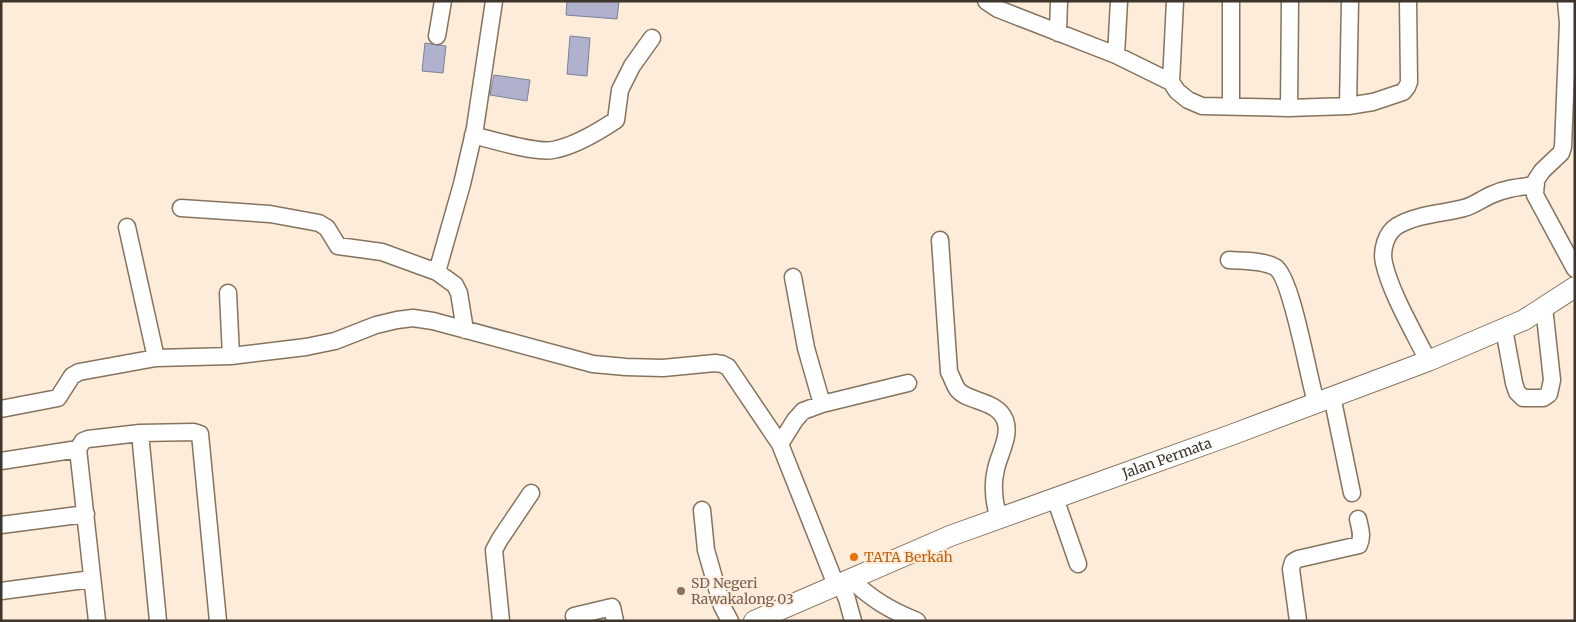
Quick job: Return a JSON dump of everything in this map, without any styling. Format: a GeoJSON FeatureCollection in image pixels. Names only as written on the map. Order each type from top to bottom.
{"type":"FeatureCollection","features":[{"type":"Feature","properties":{"kind":"main road","name":"Jalan Permata"},"geometry":{"type":"LineString","coordinates":[[758,620],[950,536],[1428,361],[1504,329],[1575,287]]}},
{"type":"Feature","properties":{"kind":"street"},"geometry":{"type":"LineString","coordinates":[[437,36],[443,1]]}},
{"type":"Feature","properties":{"kind":"street"},"geometry":{"type":"LineString","coordinates":[[437,272],[462,184],[473,135],[494,1]]}},
{"type":"Feature","properties":{"kind":"street"},"geometry":{"type":"LineString","coordinates":[[1058,33],[1059,1]]}},
{"type":"Feature","properties":{"kind":"street"},"geometry":{"type":"LineString","coordinates":[[1116,54],[1119,1]]}},
{"type":"Feature","properties":{"kind":"street"},"geometry":{"type":"LineString","coordinates":[[1171,82],[1175,1]]}},
{"type":"Feature","properties":{"kind":"street"},"geometry":{"type":"LineString","coordinates":[[1231,1],[1231,107]]}},
{"type":"Feature","properties":{"kind":"street"},"geometry":{"type":"LineString","coordinates":[[1289,108],[1290,1]]}},
{"type":"Feature","properties":{"kind":"street"},"geometry":{"type":"LineString","coordinates":[[1348,106],[1350,1]]}},
{"type":"Feature","properties":{"kind":"street"},"geometry":{"type":"LineString","coordinates":[[994,4],[1058,33],[1116,54],[1171,82],[1176,90],[1188,100],[1202,106],[1289,108],[1348,106],[1373,102],[1403,92],[1409,82],[1408,1]]}},
{"type":"Feature","properties":{"kind":"street"},"geometry":{"type":"LineString","coordinates":[[1566,1],[1568,23],[1564,147],[1561,153],[1542,171],[1536,180],[1535,196],[1575,269]]}},
{"type":"Feature","properties":{"kind":"street"},"geometry":{"type":"LineString","coordinates":[[473,135],[523,147],[552,150],[585,138],[616,120],[620,90],[632,66],[652,38]]}},
{"type":"Feature","properties":{"kind":"street"},"geometry":{"type":"LineString","coordinates":[[1428,361],[1402,309],[1384,262],[1383,249],[1387,238],[1396,226],[1414,219],[1466,208],[1493,194],[1513,187],[1536,185]]}},
{"type":"Feature","properties":{"kind":"street"},"geometry":{"type":"LineString","coordinates":[[181,208],[270,214],[319,223],[328,228],[338,246],[382,252],[437,272],[455,285],[459,293],[466,330]]}},
{"type":"Feature","properties":{"kind":"street"},"geometry":{"type":"LineString","coordinates":[[127,227],[156,358]]}},
{"type":"Feature","properties":{"kind":"street"},"geometry":{"type":"LineString","coordinates":[[940,240],[949,372],[958,390],[994,406],[1005,420],[1006,434],[996,469],[994,486],[994,503],[999,518]]}},
{"type":"Feature","properties":{"kind":"street"},"geometry":{"type":"LineString","coordinates":[[1229,260],[1256,262],[1273,266],[1280,271],[1289,291],[1352,493]]}},
{"type":"Feature","properties":{"kind":"street"},"geometry":{"type":"LineString","coordinates":[[793,277],[806,348],[822,404]]}},
{"type":"Feature","properties":{"kind":"street"},"geometry":{"type":"LineString","coordinates":[[228,293],[231,356]]}},
{"type":"Feature","properties":{"kind":"street"},"geometry":{"type":"LineString","coordinates":[[1504,329],[1517,392],[1523,398],[1543,398],[1549,394],[1552,380],[1544,307]]}},
{"type":"Feature","properties":{"kind":"street"},"geometry":{"type":"LineString","coordinates":[[1,409],[58,398],[72,376],[79,372],[156,358],[231,356],[322,344],[376,325],[413,318],[593,364],[662,368],[722,364],[728,367],[780,444],[842,582],[853,621]]}},
{"type":"Feature","properties":{"kind":"street"},"geometry":{"type":"LineString","coordinates":[[780,444],[803,411],[822,404],[908,383]]}},
{"type":"Feature","properties":{"kind":"street"},"geometry":{"type":"LineString","coordinates":[[97,621],[78,449],[83,441],[88,439],[140,433],[194,432],[200,434],[218,621]]}},
{"type":"Feature","properties":{"kind":"street"},"geometry":{"type":"LineString","coordinates":[[140,433],[158,621]]}},
{"type":"Feature","properties":{"kind":"street"},"geometry":{"type":"LineString","coordinates":[[1,461],[78,449]]}},
{"type":"Feature","properties":{"kind":"street"},"geometry":{"type":"LineString","coordinates":[[501,621],[494,550],[531,494]]}},
{"type":"Feature","properties":{"kind":"street"},"geometry":{"type":"LineString","coordinates":[[1055,498],[1078,564]]}},
{"type":"Feature","properties":{"kind":"street"},"geometry":{"type":"LineString","coordinates":[[702,510],[706,550],[722,606],[730,621]]}},
{"type":"Feature","properties":{"kind":"street"},"geometry":{"type":"LineString","coordinates":[[1,525],[86,514]]}},
{"type":"Feature","properties":{"kind":"street"},"geometry":{"type":"LineString","coordinates":[[1298,621],[1291,569],[1293,562],[1298,559],[1359,545],[1361,533],[1358,519]]}},
{"type":"Feature","properties":{"kind":"street"},"geometry":{"type":"LineString","coordinates":[[1,591],[92,579]]}},
{"type":"Feature","properties":{"kind":"street"},"geometry":{"type":"LineString","coordinates":[[842,582],[900,614],[917,621]]}},
{"type":"Feature","properties":{"kind":"street"},"geometry":{"type":"LineString","coordinates":[[574,616],[612,607],[615,621]]}},
{"type":"Feature","properties":{"kind":"building"},"geometry":{"type":"Polygon","coordinates":[[[567,1],[619,1],[617,19],[566,15],[567,1]]]}},
{"type":"Feature","properties":{"kind":"building"},"geometry":{"type":"Polygon","coordinates":[[[570,36],[590,38],[587,76],[567,74],[570,36]]]}},
{"type":"Feature","properties":{"kind":"building"},"geometry":{"type":"Polygon","coordinates":[[[425,43],[446,46],[443,73],[422,71],[425,43]]]}},
{"type":"Feature","properties":{"kind":"building"},"geometry":{"type":"Polygon","coordinates":[[[494,75],[530,80],[527,101],[490,95],[494,75]]]}},
{"type":"Feature","properties":{"kind":"place","name":"TATA Berkah"},"geometry":{"type":"Point","coordinates":[854,557]}},
{"type":"Feature","properties":{"kind":"place","name":"SD Negeri Rawakalong 03"},"geometry":{"type":"Point","coordinates":[681,591]}}]}
